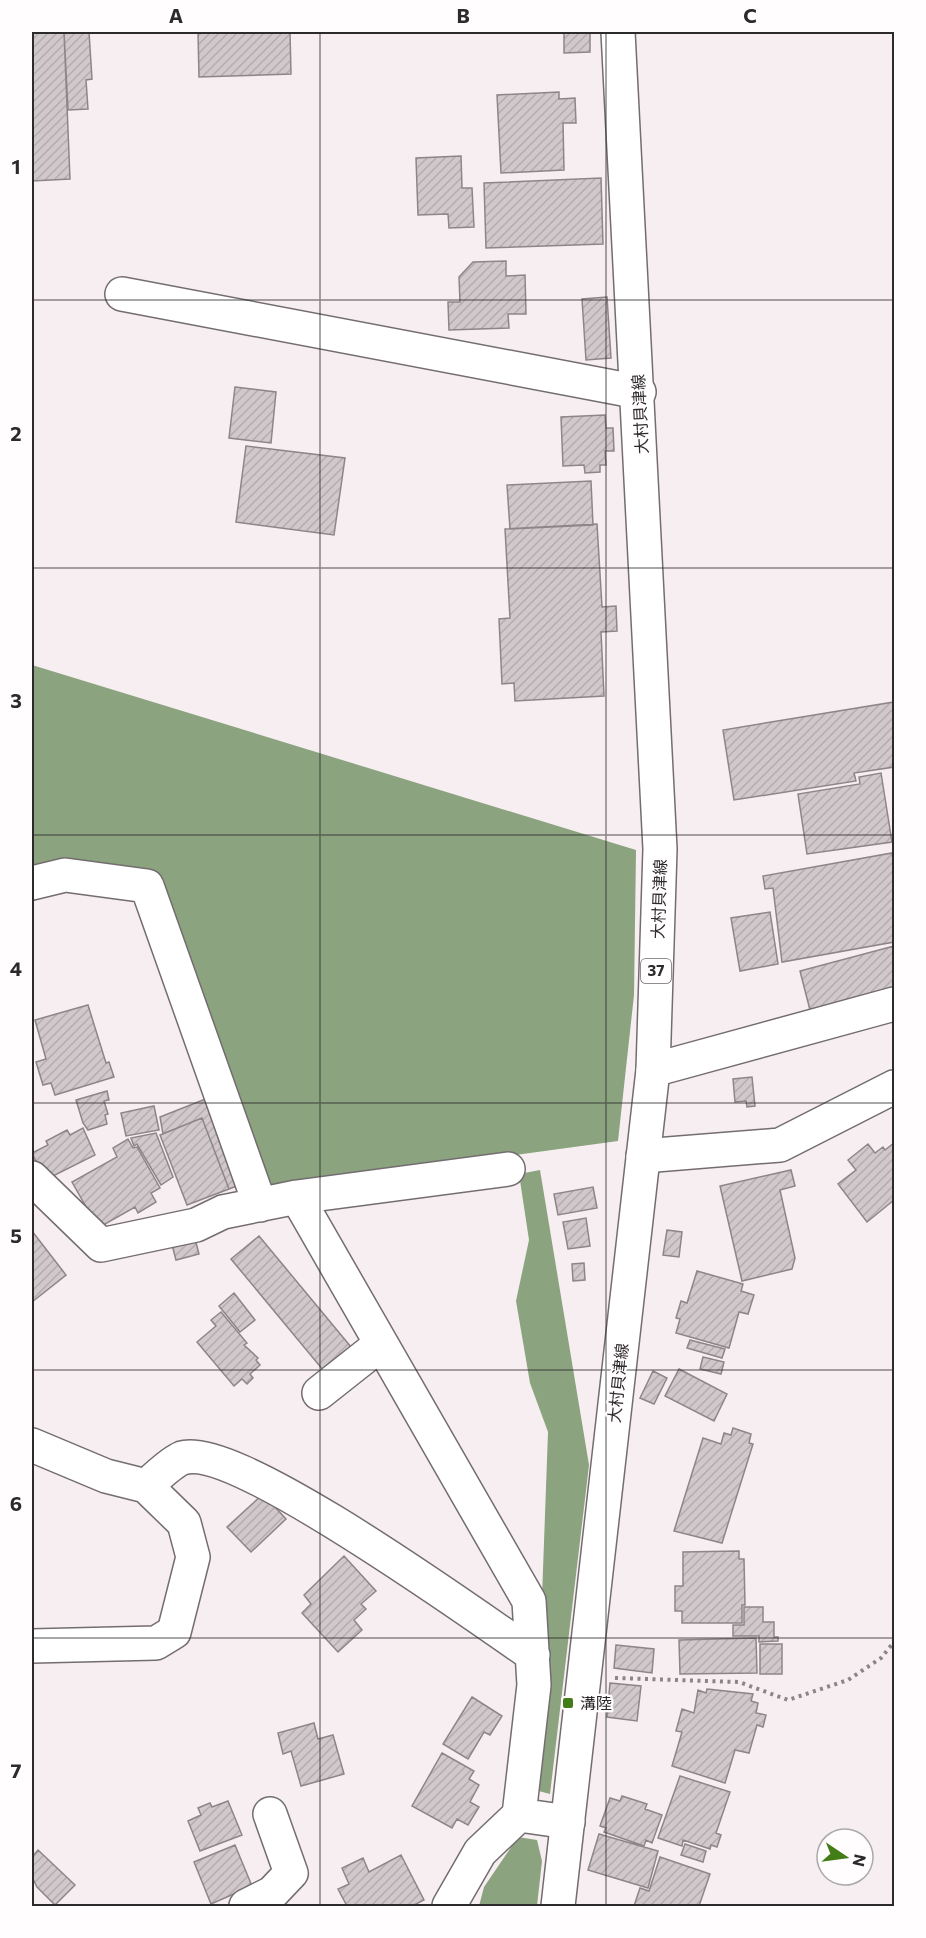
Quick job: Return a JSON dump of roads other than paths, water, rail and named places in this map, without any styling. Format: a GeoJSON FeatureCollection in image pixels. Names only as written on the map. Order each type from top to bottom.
{"type":"FeatureCollection","features":[{"type":"Feature","properties":{"kind":"main road","name":"大村貝津線"},"geometry":{"type":"LineString","coordinates":[[558,1906],[653,1070],[660,849],[639,392],[618,32]]}},
{"type":"Feature","properties":{"kind":"main road"},"geometry":{"type":"LineString","coordinates":[[122,294],[639,392]]}},
{"type":"Feature","properties":{"kind":"main road"},"geometry":{"type":"LineString","coordinates":[[32,883],[65,875],[147,885],[260,1205]]}},
{"type":"Feature","properties":{"kind":"main road"},"geometry":{"type":"LineString","coordinates":[[653,1070],[894,1004]]}},
{"type":"Feature","properties":{"kind":"main road"},"geometry":{"type":"LineString","coordinates":[[643,1156],[780,1144],[894,1087]]}},
{"type":"Feature","properties":{"kind":"main road"},"geometry":{"type":"LineString","coordinates":[[32,1178],[101,1245],[196,1225],[223,1212],[297,1197],[508,1169]]}},
{"type":"Feature","properties":{"kind":"main road"},"geometry":{"type":"LineString","coordinates":[[297,1197],[529,1601],[534,1684],[519,1815],[480,1852],[449,1906]]}},
{"type":"Feature","properties":{"kind":"main road"},"geometry":{"type":"LineString","coordinates":[[319,1394],[381,1344]]}},
{"type":"Feature","properties":{"kind":"main road"},"geometry":{"type":"LineString","coordinates":[[32,1445],[106,1476],[146,1486],[184,1523],[193,1557],[174,1632],[156,1643],[32,1646]]}},
{"type":"Feature","properties":{"kind":"main road"},"geometry":{"type":"LineString","coordinates":[[146,1486],[182,1458],[210,1458],[254,1477],[395,1559],[532,1656]]}},
{"type":"Feature","properties":{"kind":"main road"},"geometry":{"type":"LineString","coordinates":[[246,1906],[272,1893],[291,1873],[270,1814]]}},
{"type":"Feature","properties":{"kind":"main road"},"geometry":{"type":"LineString","coordinates":[[519,1815],[568,1822]]}},
{"type":"Feature","properties":{"kind":"place","name":"溝陸"},"geometry":{"type":"Point","coordinates":[568,1703]}}]}
